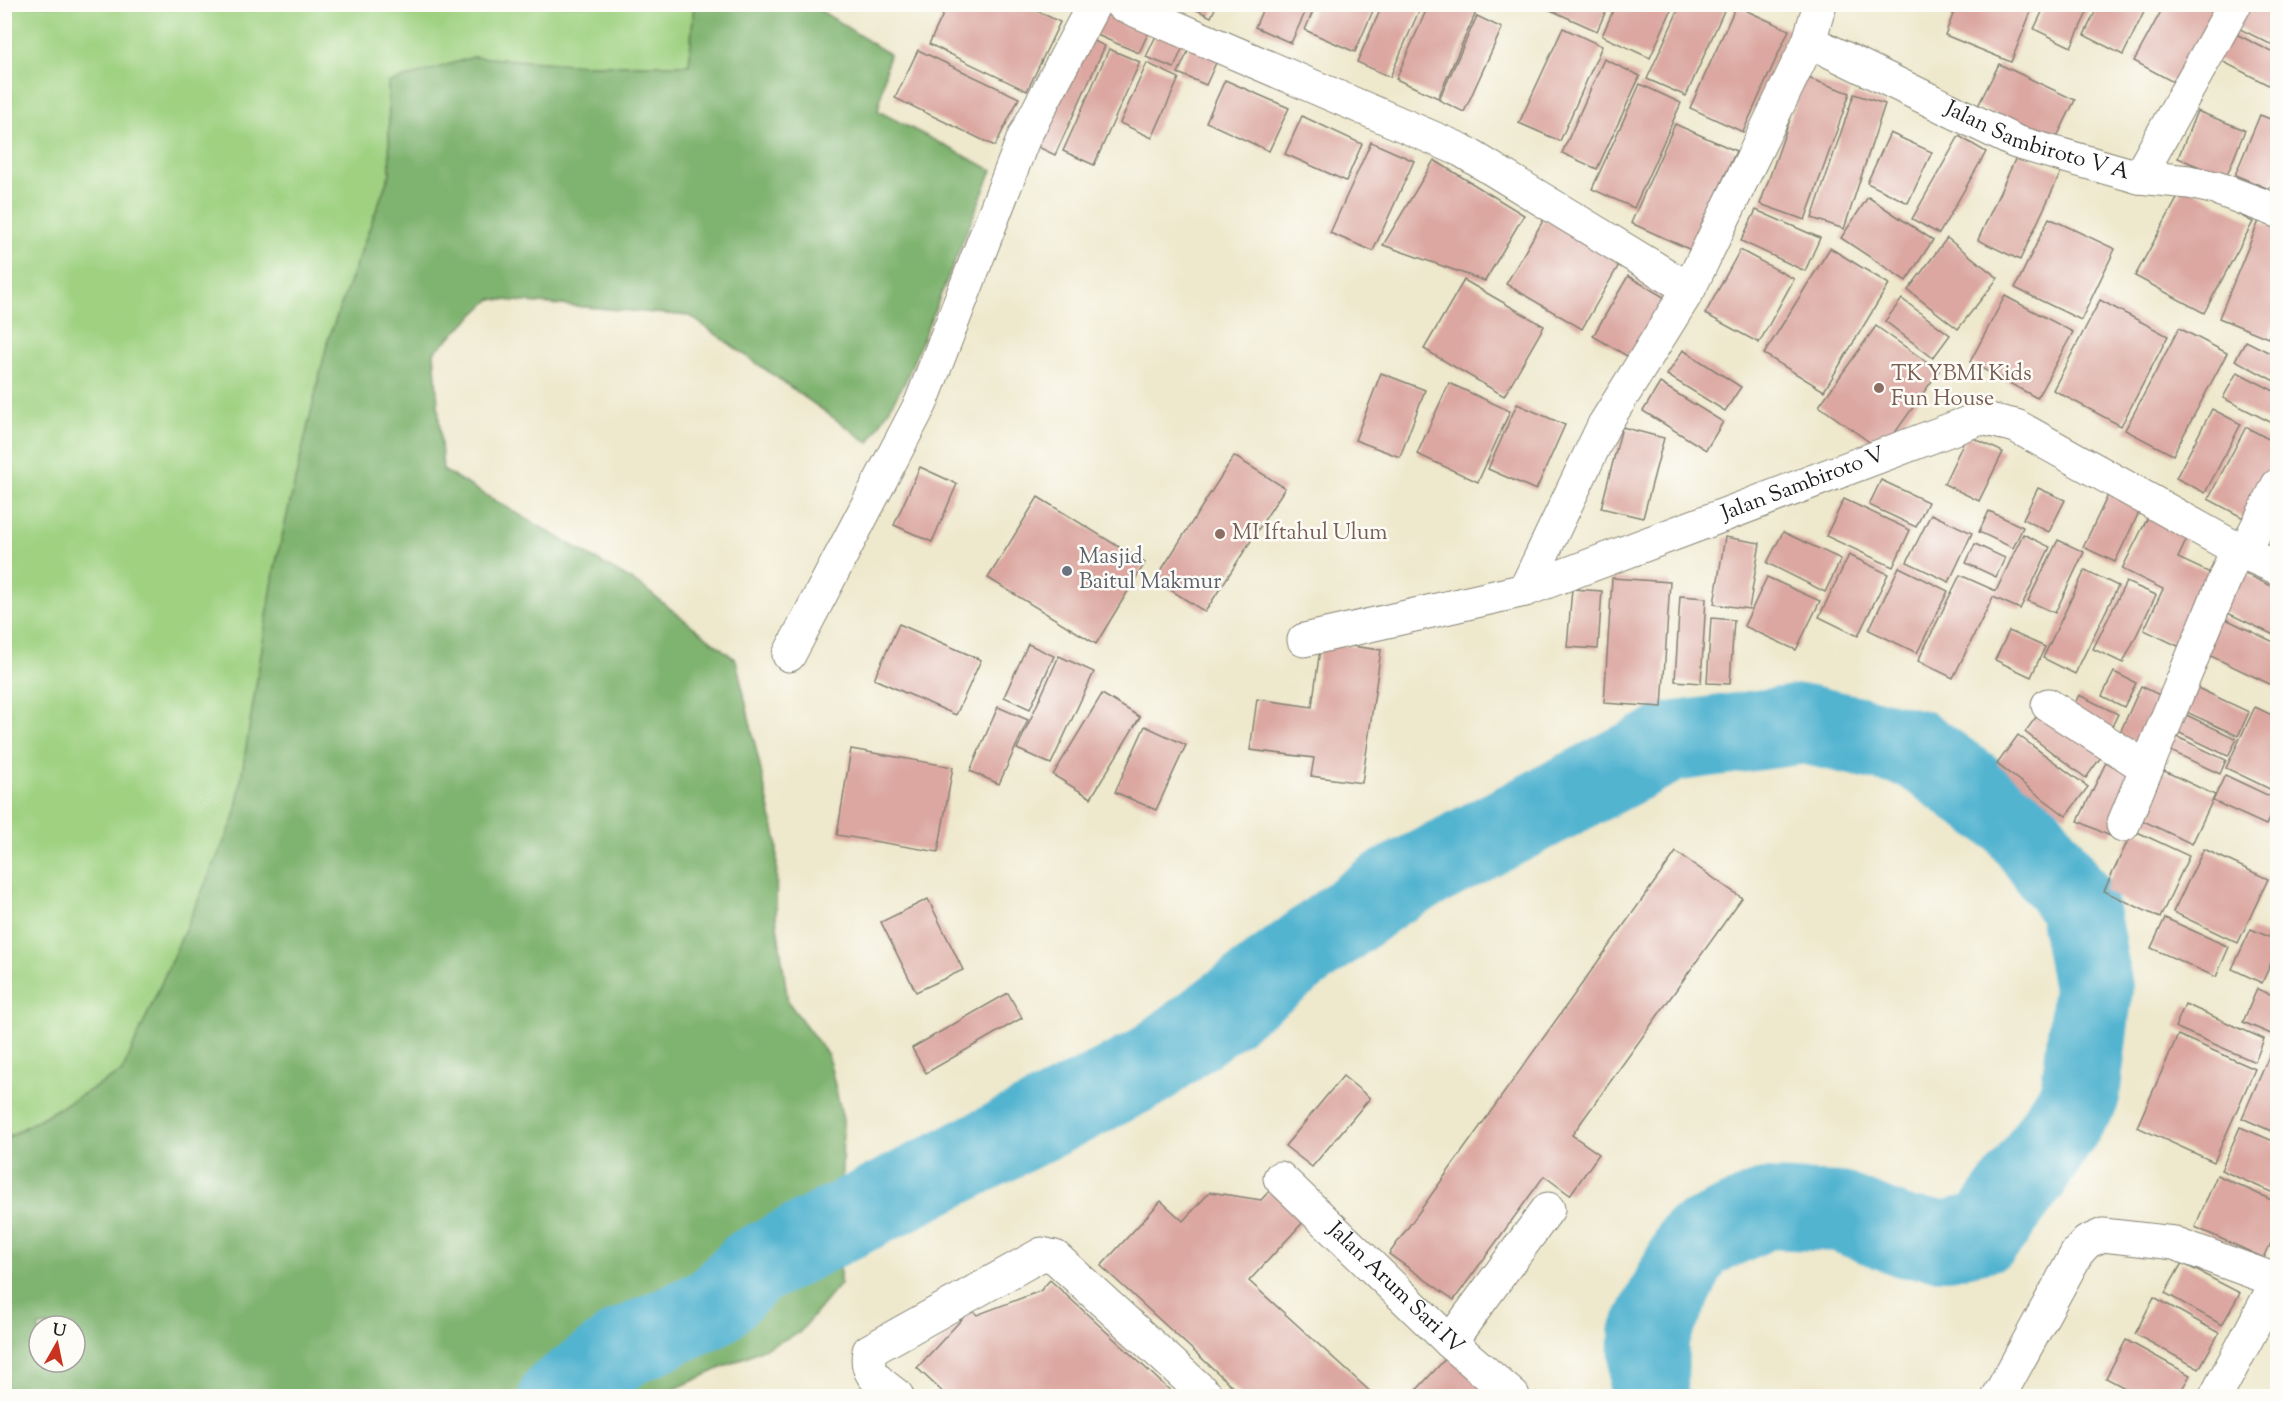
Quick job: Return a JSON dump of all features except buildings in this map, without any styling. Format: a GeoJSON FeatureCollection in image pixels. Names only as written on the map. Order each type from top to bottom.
{"type":"FeatureCollection","features":[{"type":"Feature","properties":{"kind":"street"},"geometry":{"type":"LineString","coordinates":[[789,655],[921,403],[1024,137],[1094,4]]}},
{"type":"Feature","properties":{"kind":"street"},"geometry":{"type":"LineString","coordinates":[[1121,4],[1461,150],[1689,289]]}},
{"type":"Feature","properties":{"kind":"street"},"geometry":{"type":"LineString","coordinates":[[1525,590],[1604,425],[1689,289],[1809,41],[1820,4]]}},
{"type":"Feature","properties":{"kind":"street"},"geometry":{"type":"LineString","coordinates":[[2139,177],[2235,4]]}},
{"type":"Feature","properties":{"kind":"street","name":"Jalan Sambiroto V A"},"geometry":{"type":"LineString","coordinates":[[1809,41],[2016,142],[2139,177],[2189,182],[2216,188],[2277,211]]}},
{"type":"Feature","properties":{"kind":"street","name":"Jalan Sambiroto V"},"geometry":{"type":"LineString","coordinates":[[1304,640],[1525,590],[1981,418],[2016,426],[2241,551],[2277,568]]}},
{"type":"Feature","properties":{"kind":"street"},"geometry":{"type":"LineString","coordinates":[[2123,825],[2167,716],[2241,551],[2277,485]]}},
{"type":"Feature","properties":{"kind":"street"},"geometry":{"type":"LineString","coordinates":[[2048,705],[2147,768]]}},
{"type":"Feature","properties":{"kind":"street","name":"Jalan Arum Sari IV"},"geometry":{"type":"LineString","coordinates":[[1280,1178],[1450,1342],[1513,1396]]}},
{"type":"Feature","properties":{"kind":"street"},"geometry":{"type":"LineString","coordinates":[[1450,1342],[1548,1209]]}},
{"type":"Feature","properties":{"kind":"street"},"geometry":{"type":"LineString","coordinates":[[1999,1396],[2077,1253],[2087,1242],[2103,1234],[2174,1243],[2277,1281],[2216,1396]]}},
{"type":"Feature","properties":{"kind":"street"},"geometry":{"type":"LineString","coordinates":[[897,1396],[876,1379],[870,1370],[866,1362],[869,1351],[1042,1254],[1055,1257],[1207,1396]]}},
{"type":"Feature","properties":{"kind":"green space"},"geometry":{"type":"Polygon","coordinates":[[[5,5],[694,5],[689,65],[585,65],[388,83],[390,173],[328,340],[275,567],[235,817],[122,1072],[5,1139],[5,5]]]}},
{"type":"Feature","properties":{"kind":"green space"},"geometry":{"type":"Polygon","coordinates":[[[694,5],[812,5],[889,54],[878,111],[992,170],[905,382],[869,443],[690,316],[491,299],[434,352],[443,470],[640,585],[736,660],[777,842],[776,917],[788,1002],[828,1055],[843,1120],[840,1284],[799,1333],[659,1396],[5,1396],[5,1139],[122,1072],[235,817],[275,567],[328,340],[390,173],[388,83],[473,57],[585,65],[689,65],[694,5]]]}},
{"type":"Feature","properties":{"kind":"waterway"},"geometry":{"type":"LineString","coordinates":[[559,1396],[624,1348],[714,1306],[753,1267],[1147,1068],[1385,890],[1671,742],[1804,724],[1916,749],[2016,821],[2078,905],[2093,988],[2080,1095],[2030,1173],[1986,1232],[1947,1240],[1907,1238],[1840,1212],[1766,1209],[1695,1242],[1649,1335],[1648,1396]]}},
{"type":"Feature","properties":{"kind":"place","name":"TK YBMI Kids Fun House"},"geometry":{"type":"Point","coordinates":[1879,388]}},
{"type":"Feature","properties":{"kind":"place","name":"MI Iftahul Ulum"},"geometry":{"type":"Point","coordinates":[1220,534]}},
{"type":"Feature","properties":{"kind":"place","name":"Masjid Baitul Makmur"},"geometry":{"type":"Point","coordinates":[1067,571]}}]}
